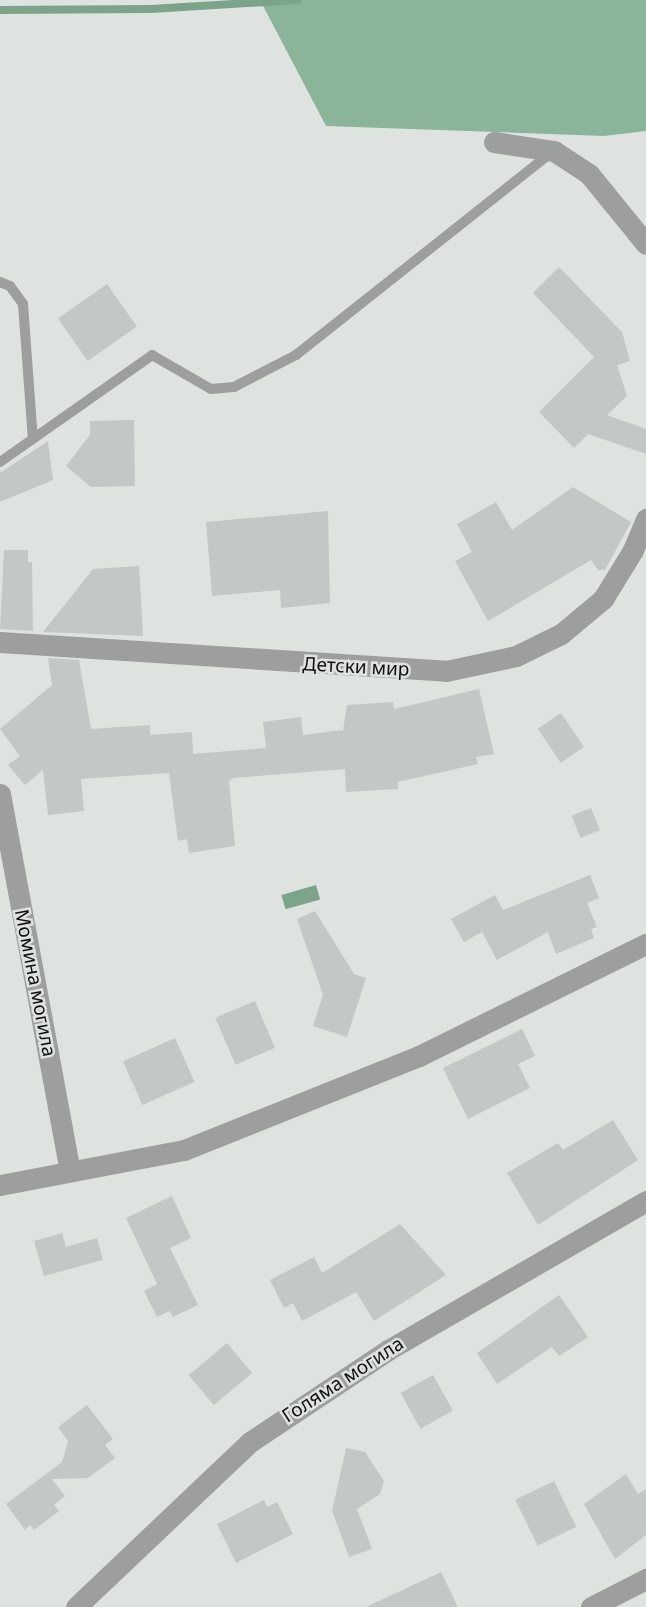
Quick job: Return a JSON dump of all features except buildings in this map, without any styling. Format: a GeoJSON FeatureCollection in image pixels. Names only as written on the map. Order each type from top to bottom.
{"type":"FeatureCollection","features":[{"type":"Feature","properties":{"kind":"street"},"geometry":{"type":"LineString","coordinates":[[494,142],[554,150],[589,174],[646,244]]}},
{"type":"Feature","properties":{"kind":"street","name":"Детски мир"},"geometry":{"type":"LineString","coordinates":[[0,642],[446,671],[516,656],[561,634],[603,599],[634,550],[646,519]]}},
{"type":"Feature","properties":{"kind":"street","name":"Момина могила"},"geometry":{"type":"LineString","coordinates":[[0,794],[71,1171]]}},
{"type":"Feature","properties":{"kind":"street"},"geometry":{"type":"LineString","coordinates":[[0,1185],[196,1146],[419,1056],[646,944]]}},
{"type":"Feature","properties":{"kind":"street","name":"Голяма могила"},"geometry":{"type":"LineString","coordinates":[[76,1607],[250,1442],[388,1350],[646,1201]]}},
{"type":"Feature","properties":{"kind":"street"},"geometry":{"type":"LineString","coordinates":[[590,1607],[646,1579]]}},
{"type":"Feature","properties":{"kind":"lane"},"geometry":{"type":"LineString","coordinates":[[0,462],[152,355],[211,389],[234,387],[296,355],[554,150]]}},
{"type":"Feature","properties":{"kind":"lane"},"geometry":{"type":"LineString","coordinates":[[0,282],[10,286],[23,304],[33,439]]}},
{"type":"Feature","properties":{"kind":"shaded area"},"geometry":{"type":"Polygon","coordinates":[[[260,0],[646,0],[646,131],[604,136],[326,126],[260,0]]]}},
{"type":"Feature","properties":{"kind":"shaded area"},"geometry":{"type":"Polygon","coordinates":[[[316,885],[320,899],[286,909],[281,895],[316,885]]]}},
{"type":"Feature","properties":{"kind":"waterway"},"geometry":{"type":"LineString","coordinates":[[0,10],[151,9],[298,0]]}}]}
